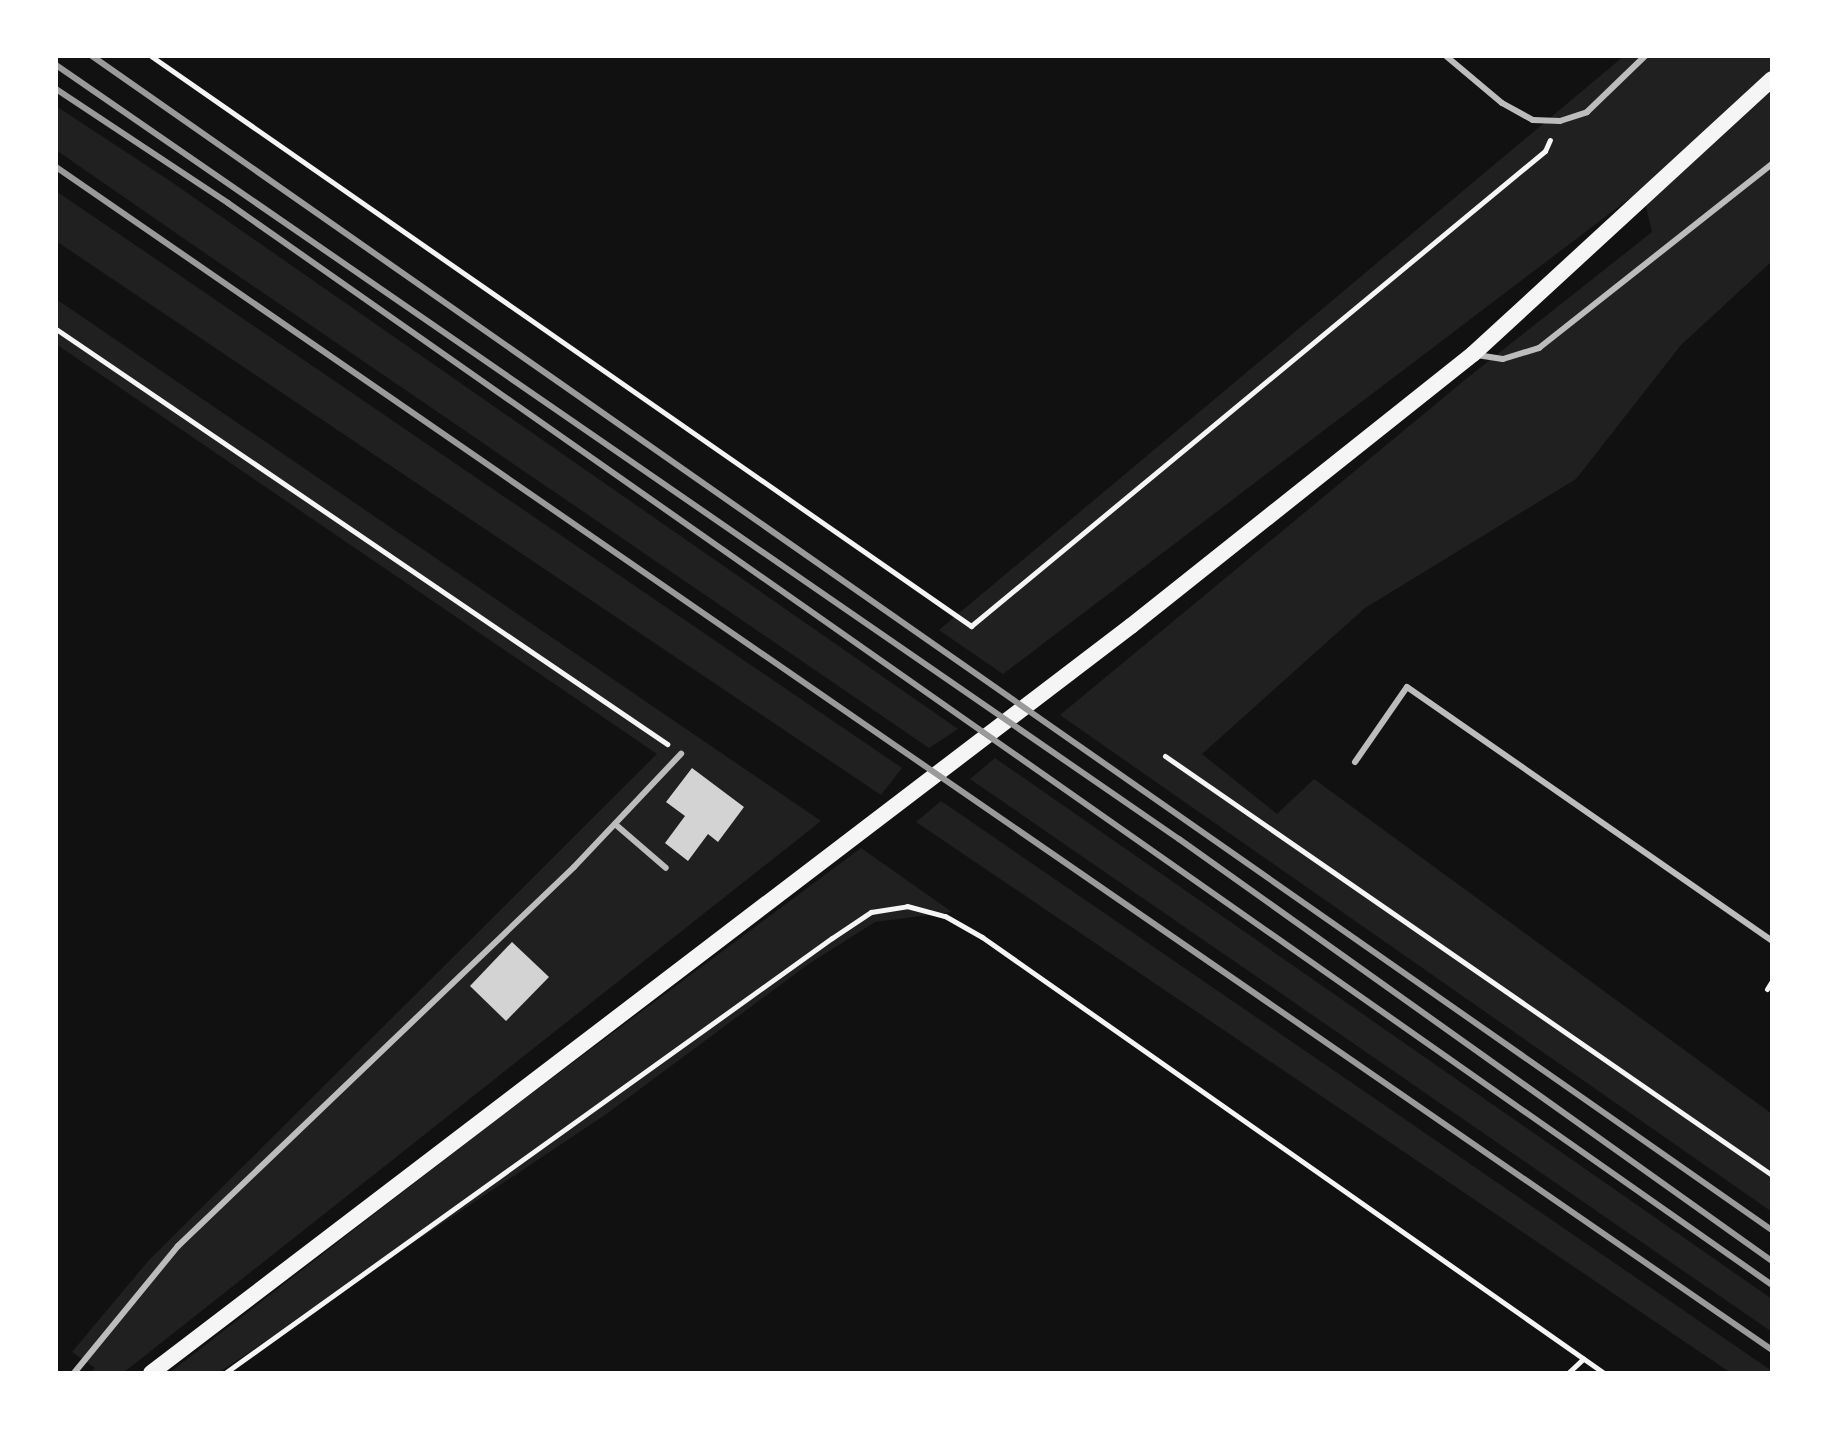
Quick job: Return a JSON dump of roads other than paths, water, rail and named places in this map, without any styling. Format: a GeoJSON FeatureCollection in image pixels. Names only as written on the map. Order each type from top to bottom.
{"type":"FeatureCollection","features":[{"type":"Feature","properties":{"kind":"main road"},"geometry":{"type":"LineString","coordinates":[[151,1373],[1131,626],[1473,354],[1772,79]]}},
{"type":"Feature","properties":{"kind":"lane"},"geometry":{"type":"LineString","coordinates":[[1446,56],[1502,103],[1533,120],[1560,121],[1587,112],[1645,56]]}},
{"type":"Feature","properties":{"kind":"lane"},"geometry":{"type":"LineString","coordinates":[[1473,354],[1503,359],[1539,348],[1772,164]]}},
{"type":"Feature","properties":{"kind":"lane"},"geometry":{"type":"LineString","coordinates":[[1355,762],[1407,687],[1772,941]]}},
{"type":"Feature","properties":{"kind":"lane"},"geometry":{"type":"LineString","coordinates":[[74,1373],[178,1246],[615,824],[681,754]]}},
{"type":"Feature","properties":{"kind":"lane"},"geometry":{"type":"LineString","coordinates":[[615,824],[666,868]]}},
{"type":"Feature","properties":{"kind":"railway"},"geometry":{"type":"LineString","coordinates":[[92,56],[1772,1230]]}},
{"type":"Feature","properties":{"kind":"railway"},"geometry":{"type":"LineString","coordinates":[[56,65],[1179,839],[1772,1261]]}},
{"type":"Feature","properties":{"kind":"railway"},"geometry":{"type":"LineString","coordinates":[[56,89],[228,203],[1772,1285]]}},
{"type":"Feature","properties":{"kind":"railway"},"geometry":{"type":"LineString","coordinates":[[56,167],[1772,1350]]}}]}
